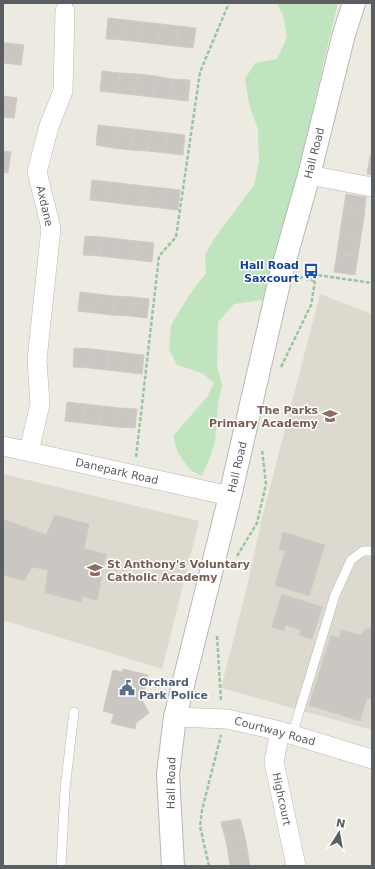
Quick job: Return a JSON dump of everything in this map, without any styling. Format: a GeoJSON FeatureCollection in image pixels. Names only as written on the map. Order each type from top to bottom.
{"type":"FeatureCollection","features":[{"type":"Feature","properties":{"kind":"street","name":"Hall Road"},"geometry":{"type":"LineString","coordinates":[[173,866],[168,774],[175,717],[230,496],[281,274],[309,175],[344,34],[354,3]]}},
{"type":"Feature","properties":{"kind":"street","name":"Axdane"},"geometry":{"type":"LineString","coordinates":[[29,451],[40,404],[36,360],[51,228],[37,172],[49,126],[63,91],[65,10]]}},
{"type":"Feature","properties":{"kind":"street"},"geometry":{"type":"LineString","coordinates":[[309,175],[372,187]]}},
{"type":"Feature","properties":{"kind":"street","name":"Danepark Road"},"geometry":{"type":"LineString","coordinates":[[3,446],[230,496]]}},
{"type":"Feature","properties":{"kind":"street","name":"Courtway Road"},"geometry":{"type":"LineString","coordinates":[[175,717],[222,719],[286,733],[372,759]]}},
{"type":"Feature","properties":{"kind":"street","name":"Highcourt"},"geometry":{"type":"LineString","coordinates":[[286,733],[274,762],[296,866]]}},
{"type":"Feature","properties":{"kind":"lane"},"geometry":{"type":"LineString","coordinates":[[286,733],[338,588],[350,560],[363,551],[372,551]]}},
{"type":"Feature","properties":{"kind":"lane"},"geometry":{"type":"LineString","coordinates":[[61,866],[65,789],[74,712]]}},
{"type":"Feature","properties":{"kind":"path"},"geometry":{"type":"LineString","coordinates":[[134,474],[159,256],[176,236],[200,72],[229,3]]}},
{"type":"Feature","properties":{"kind":"path"},"geometry":{"type":"LineString","coordinates":[[281,274],[315,281]]}},
{"type":"Feature","properties":{"kind":"path"},"geometry":{"type":"LineString","coordinates":[[281,368],[311,305],[317,275],[372,284]]}},
{"type":"Feature","properties":{"kind":"path"},"geometry":{"type":"LineString","coordinates":[[235,558],[257,524],[266,484],[262,449]]}},
{"type":"Feature","properties":{"kind":"path"},"geometry":{"type":"LineString","coordinates":[[209,866],[200,826],[202,810],[222,730],[216,634]]}},
{"type":"Feature","properties":{"kind":"shaded area","name":"The Parks Primary Academy"},"geometry":{"type":"Polygon","coordinates":[[[320,294],[372,314],[372,730],[221,688],[246,591],[262,518],[320,294]]]}},
{"type":"Feature","properties":{"kind":"shaded area","name":"St Anthony's Voluntary Catholic Academy"},"geometry":{"type":"Polygon","coordinates":[[[3,474],[199,521],[162,669],[3,620],[3,474]]]}},
{"type":"Feature","properties":{"kind":"green space"},"geometry":{"type":"Polygon","coordinates":[[[277,3],[338,3],[303,155],[263,300],[234,304],[218,322],[217,366],[222,385],[218,403],[215,442],[202,476],[190,470],[178,453],[173,436],[207,397],[214,383],[202,373],[177,365],[169,349],[171,325],[190,294],[206,273],[205,255],[214,239],[254,185],[259,161],[258,129],[249,104],[245,79],[255,63],[277,59],[287,37],[283,15],[277,3]]]}},
{"type":"Feature","properties":{"kind":"building"},"geometry":{"type":"Polygon","coordinates":[[[108,18],[126,20],[123,40],[106,39],[108,18]]]}},
{"type":"Feature","properties":{"kind":"building"},"geometry":{"type":"Polygon","coordinates":[[[126,20],[143,22],[141,42],[123,40],[126,20]]]}},
{"type":"Feature","properties":{"kind":"building"},"geometry":{"type":"Polygon","coordinates":[[[143,22],[161,24],[158,44],[141,42],[143,22]]]}},
{"type":"Feature","properties":{"kind":"building"},"geometry":{"type":"Polygon","coordinates":[[[161,24],[178,26],[176,46],[158,44],[161,24]]]}},
{"type":"Feature","properties":{"kind":"building"},"geometry":{"type":"Polygon","coordinates":[[[178,26],[196,28],[193,48],[176,46],[178,26]]]}},
{"type":"Feature","properties":{"kind":"building"},"geometry":{"type":"Polygon","coordinates":[[[3,42],[6,43],[4,63],[3,63],[3,42]]]}},
{"type":"Feature","properties":{"kind":"building"},"geometry":{"type":"Polygon","coordinates":[[[6,43],[24,45],[21,65],[4,63],[6,43]]]}},
{"type":"Feature","properties":{"kind":"building"},"geometry":{"type":"Polygon","coordinates":[[[102,71],[120,73],[117,93],[100,91],[102,71]]]}},
{"type":"Feature","properties":{"kind":"building"},"geometry":{"type":"Polygon","coordinates":[[[120,73],[137,74],[135,95],[117,93],[120,73]]]}},
{"type":"Feature","properties":{"kind":"building"},"geometry":{"type":"Polygon","coordinates":[[[137,74],[155,76],[152,97],[135,95],[137,74]]]}},
{"type":"Feature","properties":{"kind":"building"},"geometry":{"type":"Polygon","coordinates":[[[155,76],[172,79],[170,99],[152,97],[155,76]]]}},
{"type":"Feature","properties":{"kind":"building"},"geometry":{"type":"Polygon","coordinates":[[[172,79],[190,80],[188,101],[170,99],[172,79]]]}},
{"type":"Feature","properties":{"kind":"building"},"geometry":{"type":"Polygon","coordinates":[[[3,96],[17,98],[14,118],[3,117],[3,96]]]}},
{"type":"Feature","properties":{"kind":"building"},"geometry":{"type":"Polygon","coordinates":[[[98,125],[115,127],[113,148],[96,145],[98,125]]]}},
{"type":"Feature","properties":{"kind":"building"},"geometry":{"type":"Polygon","coordinates":[[[115,127],[133,129],[131,150],[113,148],[115,127]]]}},
{"type":"Feature","properties":{"kind":"building"},"geometry":{"type":"Polygon","coordinates":[[[133,129],[150,131],[148,151],[131,150],[133,129]]]}},
{"type":"Feature","properties":{"kind":"building"},"geometry":{"type":"Polygon","coordinates":[[[150,131],[168,133],[166,153],[148,151],[150,131]]]}},
{"type":"Feature","properties":{"kind":"building"},"geometry":{"type":"Polygon","coordinates":[[[168,133],[185,135],[183,155],[166,153],[168,133]]]}},
{"type":"Feature","properties":{"kind":"building"},"geometry":{"type":"Polygon","coordinates":[[[3,151],[11,152],[8,173],[3,172],[3,151]]]}},
{"type":"Feature","properties":{"kind":"building"},"geometry":{"type":"Polygon","coordinates":[[[370,155],[372,155],[372,175],[367,174],[370,155]]]}},
{"type":"Feature","properties":{"kind":"building"},"geometry":{"type":"Polygon","coordinates":[[[92,180],[110,182],[108,202],[90,200],[92,180]]]}},
{"type":"Feature","properties":{"kind":"building"},"geometry":{"type":"Polygon","coordinates":[[[110,182],[127,184],[125,204],[108,202],[110,182]]]}},
{"type":"Feature","properties":{"kind":"building"},"geometry":{"type":"Polygon","coordinates":[[[127,184],[145,186],[143,206],[125,204],[127,184]]]}},
{"type":"Feature","properties":{"kind":"building"},"geometry":{"type":"Polygon","coordinates":[[[145,186],[162,188],[160,208],[143,206],[145,186]]]}},
{"type":"Feature","properties":{"kind":"building"},"geometry":{"type":"Polygon","coordinates":[[[162,188],[180,190],[178,210],[160,208],[162,188]]]}},
{"type":"Feature","properties":{"kind":"building"},"geometry":{"type":"Polygon","coordinates":[[[346,194],[366,197],[364,217],[343,213],[346,194]]]}},
{"type":"Feature","properties":{"kind":"building"},"geometry":{"type":"Polygon","coordinates":[[[343,213],[364,217],[361,236],[340,233],[343,213]]]}},
{"type":"Feature","properties":{"kind":"building"},"geometry":{"type":"Polygon","coordinates":[[[340,233],[361,236],[358,256],[337,253],[340,233]]]}},
{"type":"Feature","properties":{"kind":"building"},"geometry":{"type":"Polygon","coordinates":[[[85,236],[102,237],[100,256],[83,255],[85,236]]]}},
{"type":"Feature","properties":{"kind":"building"},"geometry":{"type":"Polygon","coordinates":[[[102,237],[119,239],[117,258],[100,256],[102,237]]]}},
{"type":"Feature","properties":{"kind":"building"},"geometry":{"type":"Polygon","coordinates":[[[119,239],[137,241],[135,260],[117,258],[119,239]]]}},
{"type":"Feature","properties":{"kind":"building"},"geometry":{"type":"Polygon","coordinates":[[[137,241],[154,243],[152,262],[135,260],[137,241]]]}},
{"type":"Feature","properties":{"kind":"building"},"geometry":{"type":"Polygon","coordinates":[[[337,253],[358,256],[355,275],[334,272],[337,253]]]}},
{"type":"Feature","properties":{"kind":"building"},"geometry":{"type":"Polygon","coordinates":[[[80,292],[97,294],[95,313],[78,311],[80,292]]]}},
{"type":"Feature","properties":{"kind":"building"},"geometry":{"type":"Polygon","coordinates":[[[97,294],[114,296],[112,315],[95,313],[97,294]]]}},
{"type":"Feature","properties":{"kind":"building"},"geometry":{"type":"Polygon","coordinates":[[[114,296],[132,297],[130,316],[112,315],[114,296]]]}},
{"type":"Feature","properties":{"kind":"building"},"geometry":{"type":"Polygon","coordinates":[[[132,297],[149,299],[147,318],[130,316],[132,297]]]}},
{"type":"Feature","properties":{"kind":"building"},"geometry":{"type":"Polygon","coordinates":[[[74,348],[92,349],[90,368],[73,367],[74,348]]]}},
{"type":"Feature","properties":{"kind":"building"},"geometry":{"type":"Polygon","coordinates":[[[92,349],[109,351],[107,370],[90,368],[92,349]]]}},
{"type":"Feature","properties":{"kind":"building"},"geometry":{"type":"Polygon","coordinates":[[[109,351],[126,353],[125,372],[107,370],[109,351]]]}},
{"type":"Feature","properties":{"kind":"building"},"geometry":{"type":"Polygon","coordinates":[[[126,353],[144,355],[142,374],[125,372],[126,353]]]}},
{"type":"Feature","properties":{"kind":"building"},"geometry":{"type":"Polygon","coordinates":[[[67,402],[85,404],[83,423],[65,421],[67,402]]]}},
{"type":"Feature","properties":{"kind":"building"},"geometry":{"type":"Polygon","coordinates":[[[85,404],[102,406],[100,425],[83,423],[85,404]]]}},
{"type":"Feature","properties":{"kind":"building"},"geometry":{"type":"Polygon","coordinates":[[[102,406],[119,408],[117,427],[100,425],[102,406]]]}},
{"type":"Feature","properties":{"kind":"building"},"geometry":{"type":"Polygon","coordinates":[[[119,408],[137,409],[135,428],[117,427],[119,408]]]}},
{"type":"Feature","properties":{"kind":"building"},"geometry":{"type":"Polygon","coordinates":[[[55,515],[89,524],[84,549],[106,554],[97,601],[83,596],[81,602],[45,593],[48,570],[32,567],[24,581],[3,575],[3,519],[46,535],[55,515]]]}},
{"type":"Feature","properties":{"kind":"building"},"geometry":{"type":"Polygon","coordinates":[[[283,532],[325,545],[309,596],[275,585],[285,551],[279,549],[283,532]]]}},
{"type":"Feature","properties":{"kind":"building"},"geometry":{"type":"Polygon","coordinates":[[[282,594],[322,607],[312,639],[299,635],[301,630],[286,625],[284,631],[272,627],[282,594]]]}},
{"type":"Feature","properties":{"kind":"building"},"geometry":{"type":"Polygon","coordinates":[[[372,627],[372,699],[367,698],[360,721],[309,705],[331,635],[339,638],[341,630],[360,635],[366,629],[372,627]]]}},
{"type":"Feature","properties":{"kind":"building","name":"Orchard Park Police"},"geometry":{"type":"Polygon","coordinates":[[[123,669],[148,675],[142,700],[149,713],[136,723],[135,729],[111,723],[114,714],[103,711],[113,670],[122,672],[123,669]]]}},
{"type":"Feature","properties":{"kind":"building"},"geometry":{"type":"Polygon","coordinates":[[[240,819],[244,833],[225,837],[221,822],[240,819]]]}},
{"type":"Feature","properties":{"kind":"building"},"geometry":{"type":"Polygon","coordinates":[[[244,833],[247,848],[228,852],[225,837],[244,833]]]}},
{"type":"Feature","properties":{"kind":"building"},"geometry":{"type":"Polygon","coordinates":[[[247,848],[249,861],[230,865],[228,852],[247,848]]]}},
{"type":"Feature","properties":{"kind":"building"},"geometry":{"type":"Polygon","coordinates":[[[249,861],[250,866],[230,865],[249,861]]]}},
{"type":"Feature","properties":{"kind":"place","name":"Hall Road Saxcourt"},"geometry":{"type":"Point","coordinates":[311,271]}},
{"type":"Feature","properties":{"kind":"place","name":"The Parks Primary Academy"},"geometry":{"type":"Point","coordinates":[330,416]}},
{"type":"Feature","properties":{"kind":"place","name":"St Anthony's Voluntary Catholic Academy"},"geometry":{"type":"Point","coordinates":[95,570]}},
{"type":"Feature","properties":{"kind":"place","name":"Orchard Park Police"},"geometry":{"type":"Point","coordinates":[127,688]}}]}
